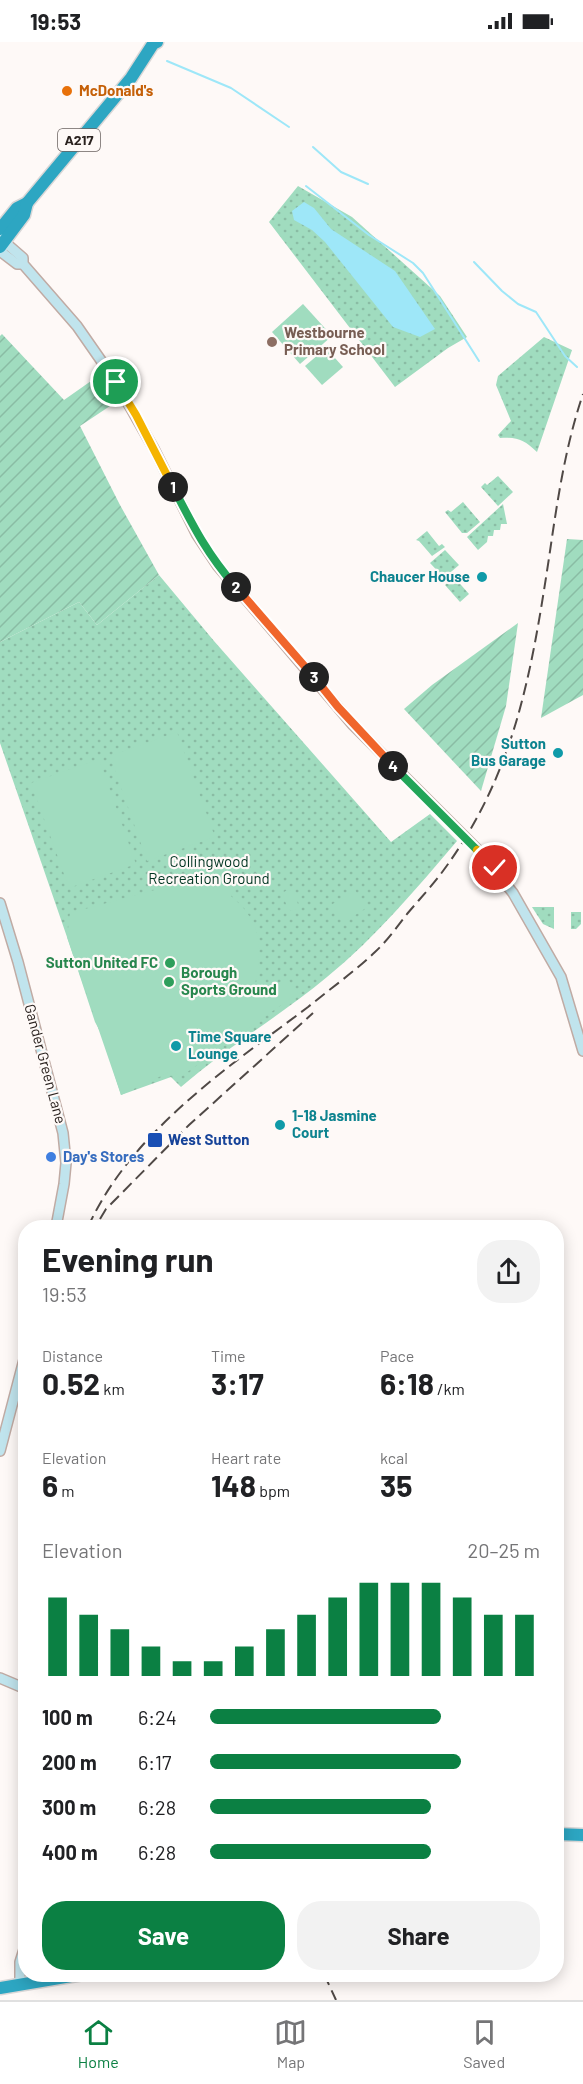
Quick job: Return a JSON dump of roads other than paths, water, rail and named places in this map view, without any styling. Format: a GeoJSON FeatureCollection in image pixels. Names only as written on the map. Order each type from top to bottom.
{"type":"FeatureCollection","features":[{"type":"Feature","properties":{"kind":"highway","name":"A217"},"geometry":{"type":"LineString","coordinates":[[0,229],[17,208],[27,203],[131,78],[154,43]]}},
{"type":"Feature","properties":{"kind":"highway","name":"A217"},"geometry":{"type":"LineString","coordinates":[[1,244],[24,215],[27,203]]}},
{"type":"Feature","properties":{"kind":"highway"},"geometry":{"type":"LineString","coordinates":[[564,1834],[583,1835]]}},
{"type":"Feature","properties":{"kind":"highway"},"geometry":{"type":"LineString","coordinates":[[0,1988],[33,1982]]}},
{"type":"Feature","properties":{"kind":"street"},"geometry":{"type":"LineString","coordinates":[[1,244],[23,258],[23,264],[77,326],[116,382],[154,449],[197,535],[217,565],[345,716],[489,862],[513,893],[561,977],[583,1052]]}},
{"type":"Feature","properties":{"kind":"street","name":"Gander Green Lane"},"geometry":{"type":"LineString","coordinates":[[0,903],[63,1133],[65,1174],[57,1220]]}},
{"type":"Feature","properties":{"kind":"street"},"geometry":{"type":"LineString","coordinates":[[0,1452],[18,1383]]}},
{"type":"Feature","properties":{"kind":"street"},"geometry":{"type":"LineString","coordinates":[[0,1678],[18,1686]]}},
{"type":"Feature","properties":{"kind":"water"},"geometry":{"type":"Polygon","coordinates":[[[304,202],[314,208],[331,229],[395,271],[435,329],[420,337],[393,327],[325,242],[312,230],[294,220],[292,211],[304,202]]]}},
{"type":"Feature","properties":{"kind":"waterway"},"geometry":{"type":"LineString","coordinates":[[167,61],[231,88],[289,127]]}},
{"type":"Feature","properties":{"kind":"waterway"},"geometry":{"type":"LineString","coordinates":[[313,147],[341,172],[368,184]]}},
{"type":"Feature","properties":{"kind":"waterway"},"geometry":{"type":"LineString","coordinates":[[306,186],[369,235],[413,263],[423,273],[479,361]]}},
{"type":"Feature","properties":{"kind":"waterway"},"geometry":{"type":"LineString","coordinates":[[474,262],[518,304],[536,312],[565,356],[577,367]]}},
{"type":"Feature","properties":{"kind":"railway"},"geometry":{"type":"LineString","coordinates":[[92,1220],[106,1193],[129,1161],[155,1132],[214,1078],[308,1007],[375,952],[436,880],[465,838],[486,801],[516,724],[535,644],[562,475],[583,394]]}},
{"type":"Feature","properties":{"kind":"railway"},"geometry":{"type":"LineString","coordinates":[[100,1219],[106,1209],[189,1125],[313,1013]]}},
{"type":"Feature","properties":{"kind":"railway"},"geometry":{"type":"LineString","coordinates":[[328,1982],[336,2000]]}},
{"type":"Feature","properties":{"kind":"place","name":"McDonald's"},"geometry":{"type":"Point","coordinates":[67,91]}},
{"type":"Feature","properties":{"kind":"place","name":"Westbourne Primary School"},"geometry":{"type":"Point","coordinates":[272,342]}},
{"type":"Feature","properties":{"kind":"place","name":"Chaucer House"},"geometry":{"type":"Point","coordinates":[482,577]}},
{"type":"Feature","properties":{"kind":"place","name":"Sutton Bus Garage"},"geometry":{"type":"Point","coordinates":[558,753]}},
{"type":"Feature","properties":{"kind":"place","name":"Sutton United FC"},"geometry":{"type":"Point","coordinates":[170,963]}},
{"type":"Feature","properties":{"kind":"place","name":"Borough Sports Ground"},"geometry":{"type":"Point","coordinates":[169,982]}},
{"type":"Feature","properties":{"kind":"place","name":"Time Square Lounge"},"geometry":{"type":"Point","coordinates":[176,1046]}},
{"type":"Feature","properties":{"kind":"place","name":"1-18 Jasmine Court"},"geometry":{"type":"Point","coordinates":[280,1125]}},
{"type":"Feature","properties":{"kind":"place","name":"West Sutton"},"geometry":{"type":"Point","coordinates":[155,1140]}},
{"type":"Feature","properties":{"kind":"place","name":"Day's Stores"},"geometry":{"type":"Point","coordinates":[51,1157]}},
{"type":"Feature","properties":{"kind":"park label","name":"Collingwood Recreation Ground"},"geometry":{"type":"Point","coordinates":[209,870]}}]}
